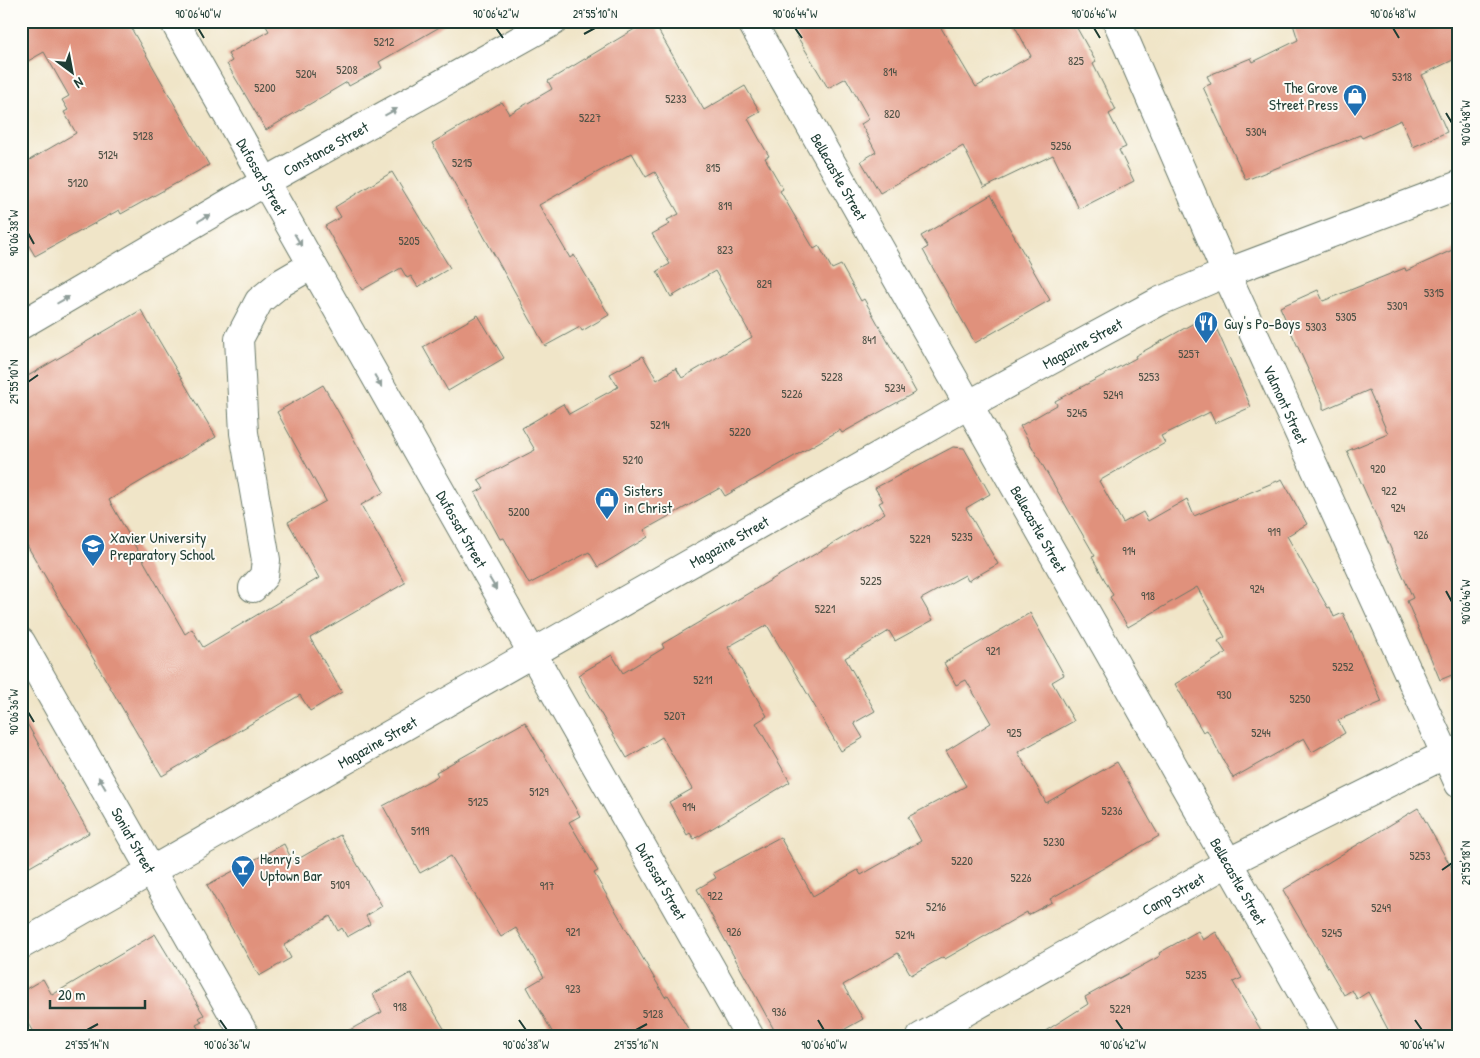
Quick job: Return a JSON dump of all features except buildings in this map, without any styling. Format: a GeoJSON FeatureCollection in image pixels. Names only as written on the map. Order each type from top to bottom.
{"type":"FeatureCollection","features":[{"type":"Feature","properties":{"kind":"street","name":"Dufossat Street"},"geometry":{"type":"LineString","coordinates":[[174,21],[750,1037]]}},
{"type":"Feature","properties":{"kind":"street","name":"Constance Street"},"geometry":{"type":"LineString","coordinates":[[21,325],[265,182],[554,21]]}},
{"type":"Feature","properties":{"kind":"street","name":"Bellecastle Street"},"geometry":{"type":"LineString","coordinates":[[750,21],[1327,1037]]}},
{"type":"Feature","properties":{"kind":"street","name":"Valmont Street"},"geometry":{"type":"LineString","coordinates":[[1118,21],[1226,274],[1452,752],[1459,784]]}},
{"type":"Feature","properties":{"kind":"street","name":"Magazine Street"},"geometry":{"type":"LineString","coordinates":[[21,945],[968,405],[1160,301],[1226,274],[1459,186]]}},
{"type":"Feature","properties":{"kind":"street"},"geometry":{"type":"LineString","coordinates":[[253,588],[264,576],[266,560],[244,433],[238,339],[259,301],[281,283],[312,264]]}},
{"type":"Feature","properties":{"kind":"street","name":"Soniat Street"},"geometry":{"type":"LineString","coordinates":[[21,642],[246,1037]]}},
{"type":"Feature","properties":{"kind":"street","name":"Camp Street"},"geometry":{"type":"LineString","coordinates":[[920,1037],[1227,863],[1452,752]]}},
{"type":"Feature","properties":{"kind":"place","name":"The Grove Street Press"},"geometry":{"type":"Point","coordinates":[1355,117]}},
{"type":"Feature","properties":{"kind":"place","name":"Guy's Po-Boys"},"geometry":{"type":"Point","coordinates":[1206,344]}},
{"type":"Feature","properties":{"kind":"place","name":"Sisters in Christ"},"geometry":{"type":"Point","coordinates":[607,520]}},
{"type":"Feature","properties":{"kind":"place","name":"Xavier University Preparatory School"},"geometry":{"type":"Point","coordinates":[93,567]}},
{"type":"Feature","properties":{"kind":"place","name":"Henry's Uptown Bar"},"geometry":{"type":"Point","coordinates":[243,888]}}]}
